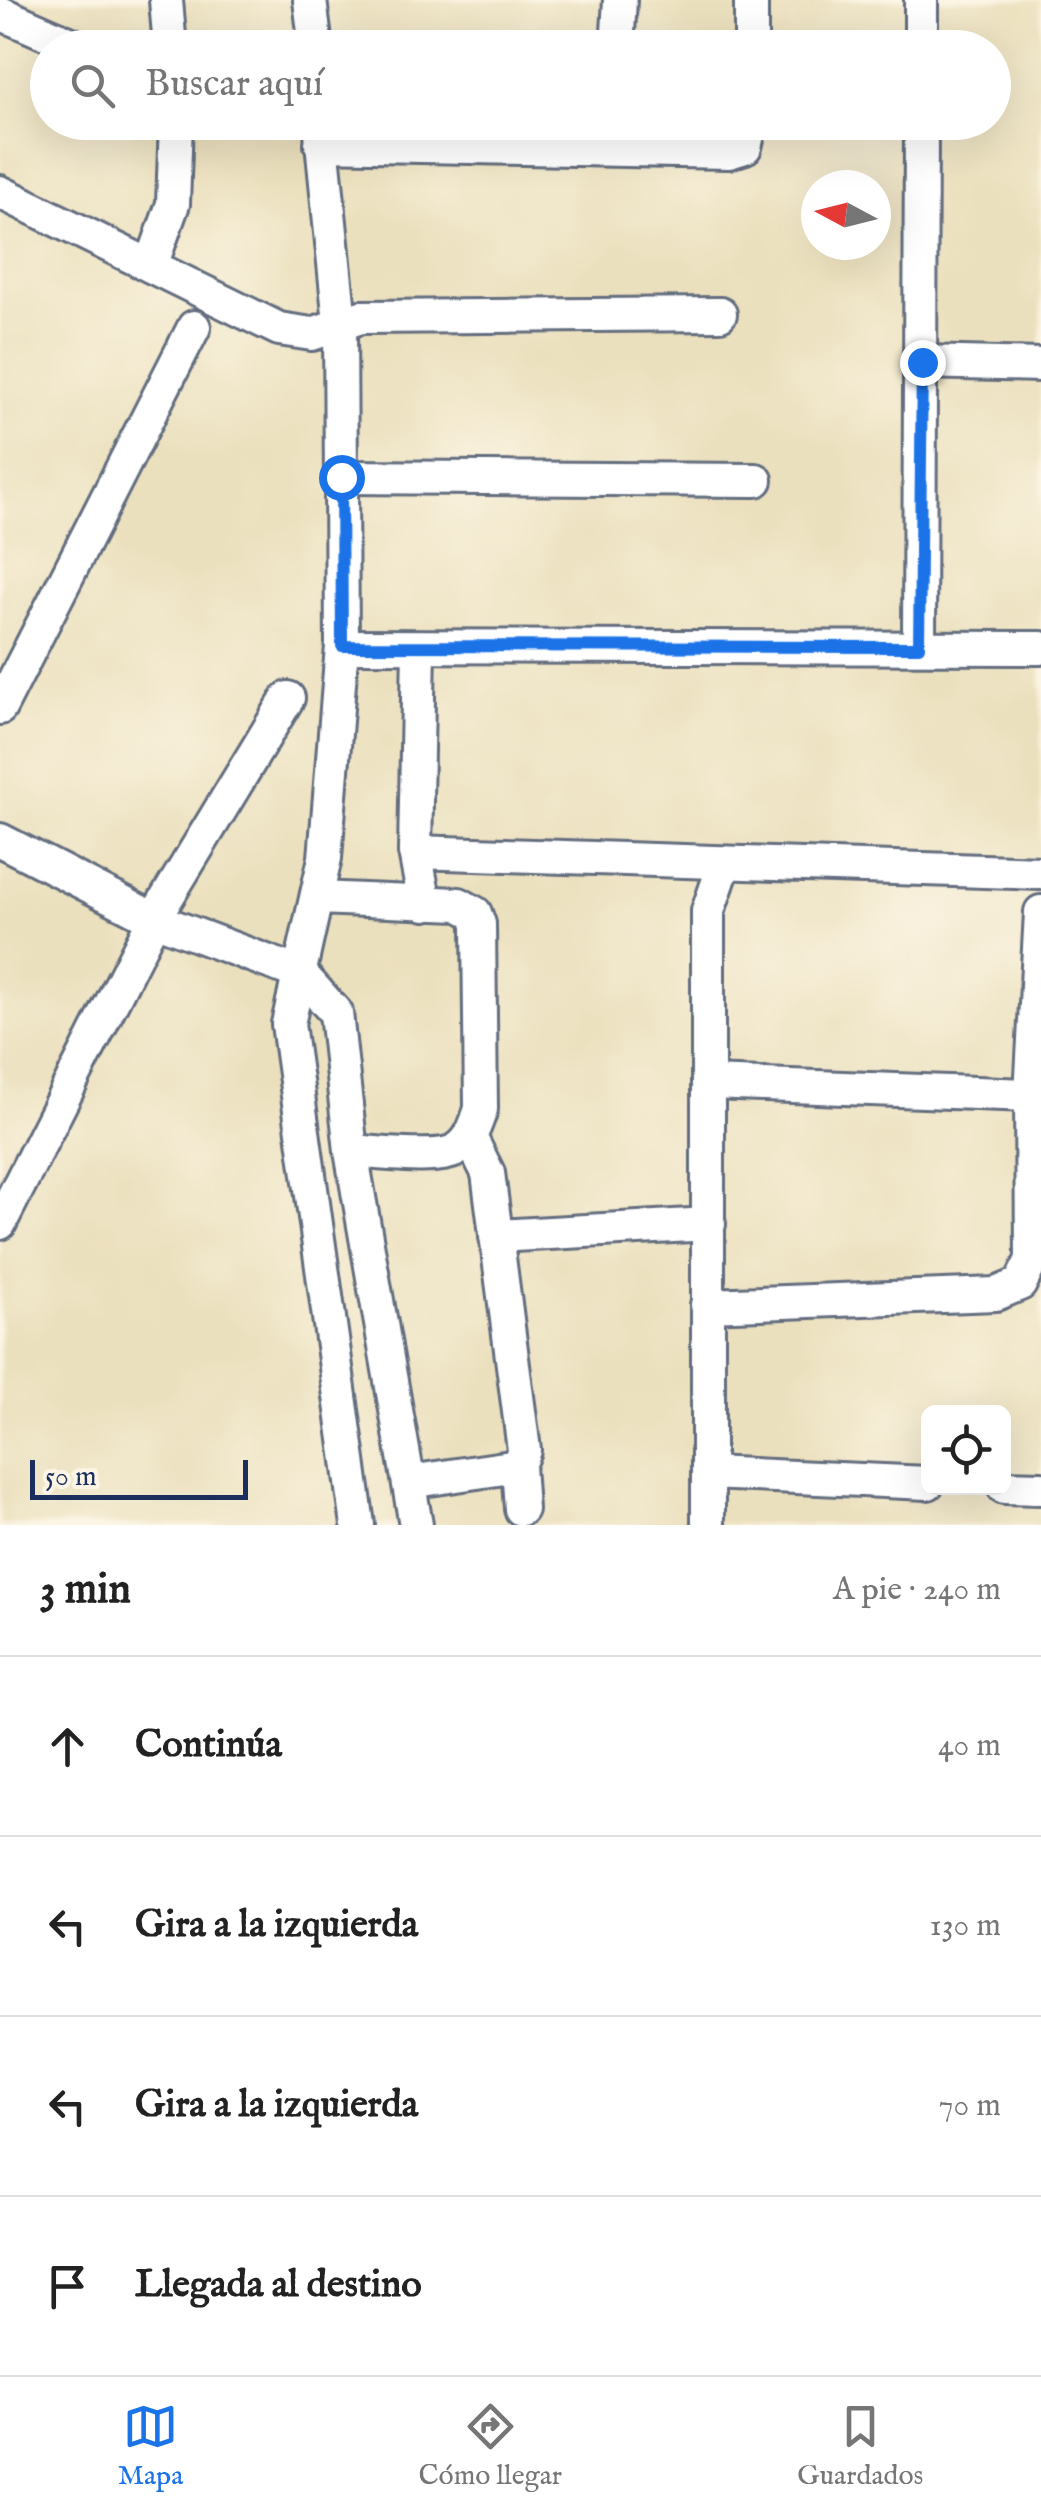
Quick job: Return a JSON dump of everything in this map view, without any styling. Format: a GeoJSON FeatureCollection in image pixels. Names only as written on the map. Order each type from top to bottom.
{"type":"FeatureCollection","features":[{"type":"Feature","properties":{"kind":"street"},"geometry":{"type":"LineString","coordinates":[[166,0],[168,30]]}},
{"type":"Feature","properties":{"kind":"street"},"geometry":{"type":"LineString","coordinates":[[310,0],[314,30]]}},
{"type":"Feature","properties":{"kind":"street"},"geometry":{"type":"LineString","coordinates":[[618,30],[620,0]]}},
{"type":"Feature","properties":{"kind":"street"},"geometry":{"type":"LineString","coordinates":[[752,0],[752,30]]}},
{"type":"Feature","properties":{"kind":"street"},"geometry":{"type":"LineString","coordinates":[[921,0],[922,30]]}},
{"type":"Feature","properties":{"kind":"street"},"geometry":{"type":"LineString","coordinates":[[0,13],[39,30]]}},
{"type":"Feature","properties":{"kind":"street"},"geometry":{"type":"LineString","coordinates":[[151,266],[172,204],[175,140]]}},
{"type":"Feature","properties":{"kind":"street"},"geometry":{"type":"LineString","coordinates":[[321,140],[340,323],[342,646],[332,798],[318,898],[288,1024],[358,1525]]}},
{"type":"Feature","properties":{"kind":"street"},"geometry":{"type":"LineString","coordinates":[[651,140],[728,152],[745,147],[747,140]]}},
{"type":"Feature","properties":{"kind":"street"},"geometry":{"type":"LineString","coordinates":[[919,647],[922,140]]}},
{"type":"Feature","properties":{"kind":"street"},"geometry":{"type":"LineString","coordinates":[[0,192],[279,329],[312,334],[361,317],[720,314]]}},
{"type":"Feature","properties":{"kind":"street"},"geometry":{"type":"LineString","coordinates":[[0,708],[194,328]]}},
{"type":"Feature","properties":{"kind":"street"},"geometry":{"type":"LineString","coordinates":[[922,362],[1041,364]]}},
{"type":"Feature","properties":{"kind":"street"},"geometry":{"type":"LineString","coordinates":[[341,477],[756,480]]}},
{"type":"Feature","properties":{"kind":"street"},"geometry":{"type":"LineString","coordinates":[[342,646],[1041,648]]}},
{"type":"Feature","properties":{"kind":"street"},"geometry":{"type":"LineString","coordinates":[[419,648],[415,852],[425,904]]}},
{"type":"Feature","properties":{"kind":"street"},"geometry":{"type":"LineString","coordinates":[[0,1223],[154,920],[288,698]]}},
{"type":"Feature","properties":{"kind":"street"},"geometry":{"type":"LineString","coordinates":[[0,840],[154,920],[302,974],[336,1013],[351,1152],[416,1525]]}},
{"type":"Feature","properties":{"kind":"street"},"geometry":{"type":"LineString","coordinates":[[415,852],[1041,873]]}},
{"type":"Feature","properties":{"kind":"street"},"geometry":{"type":"LineString","coordinates":[[708,1525],[708,910],[724,865]]}},
{"type":"Feature","properties":{"kind":"street"},"geometry":{"type":"LineString","coordinates":[[318,898],[459,904],[475,913],[479,924],[481,1109],[470,1137],[456,1151],[435,1154],[351,1152]]}},
{"type":"Feature","properties":{"kind":"street"},"geometry":{"type":"LineString","coordinates":[[708,1305],[996,1294],[1020,1284],[1032,1260],[1030,1095],[1041,912]]}},
{"type":"Feature","properties":{"kind":"street"},"geometry":{"type":"LineString","coordinates":[[710,1084],[1030,1095]]}},
{"type":"Feature","properties":{"kind":"street"},"geometry":{"type":"LineString","coordinates":[[470,1137],[488,1173],[524,1450],[518,1466],[521,1508]]}},
{"type":"Feature","properties":{"kind":"street"},"geometry":{"type":"LineString","coordinates":[[496,1236],[709,1224]]}},
{"type":"Feature","properties":{"kind":"street"},"geometry":{"type":"LineString","coordinates":[[409,1482],[518,1466]]}},
{"type":"Feature","properties":{"kind":"street"},"geometry":{"type":"LineString","coordinates":[[709,1473],[921,1483]]}},
{"type":"Feature","properties":{"kind":"street"},"geometry":{"type":"LineString","coordinates":[[1011,1487],[1041,1488]]}},
{"type":"Feature","properties":{"kind":"route"},"geometry":{"type":"LineString","coordinates":[[341,477],[342,646],[919,647],[922,362]]}}]}
